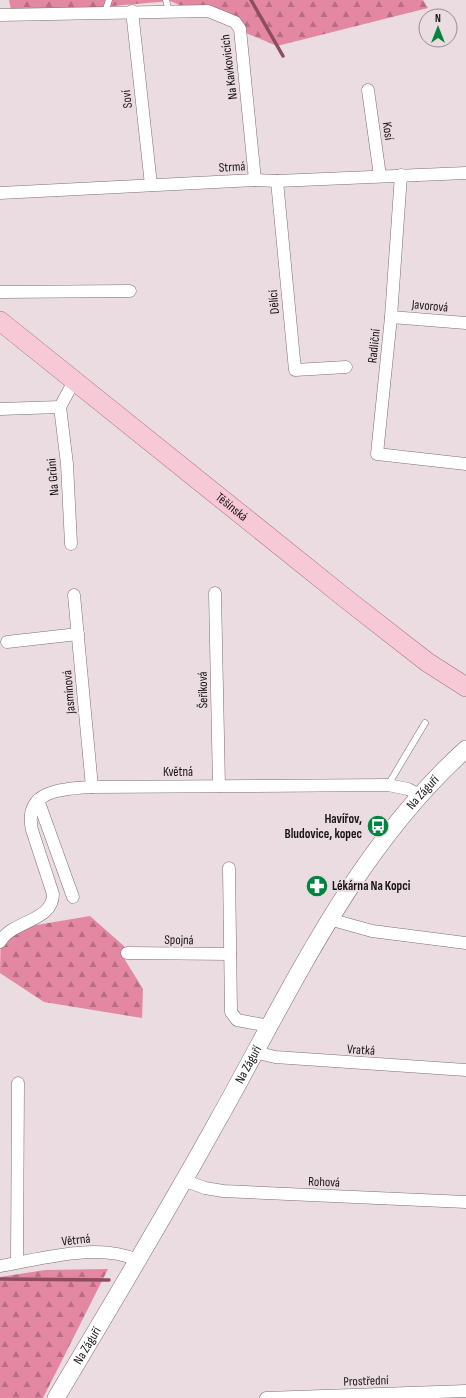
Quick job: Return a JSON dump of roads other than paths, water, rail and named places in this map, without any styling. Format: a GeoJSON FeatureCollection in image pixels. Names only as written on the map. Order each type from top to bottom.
{"type":"FeatureCollection","features":[{"type":"Feature","properties":{"kind":"main road","name":"Těšínská"},"geometry":{"type":"LineString","coordinates":[[0,321],[415,652],[466,687]]}},
{"type":"Feature","properties":{"kind":"street","name":"Na Kavkovicích"},"geometry":{"type":"LineString","coordinates":[[0,15],[132,11],[168,6],[208,11],[235,22],[240,29],[255,180]]}},
{"type":"Feature","properties":{"kind":"street","name":"Soví"},"geometry":{"type":"LineString","coordinates":[[132,11],[151,185]]}},
{"type":"Feature","properties":{"kind":"street","name":"Kosí"},"geometry":{"type":"LineString","coordinates":[[368,90],[380,176]]}},
{"type":"Feature","properties":{"kind":"street","name":"Strmá"},"geometry":{"type":"LineString","coordinates":[[0,193],[255,180],[277,181],[466,173]]}},
{"type":"Feature","properties":{"kind":"street","name":"Radliční"},"geometry":{"type":"LineString","coordinates":[[401,175],[391,317],[378,454],[466,464]]}},
{"type":"Feature","properties":{"kind":"street","name":"Dělící"},"geometry":{"type":"LineString","coordinates":[[277,181],[295,370],[346,367]]}},
{"type":"Feature","properties":{"kind":"street"},"geometry":{"type":"LineString","coordinates":[[0,292],[130,291]]}},
{"type":"Feature","properties":{"kind":"street","name":"Javorová"},"geometry":{"type":"LineString","coordinates":[[391,317],[466,323]]}},
{"type":"Feature","properties":{"kind":"street"},"geometry":{"type":"LineString","coordinates":[[0,409],[60,407],[74,381]]}},
{"type":"Feature","properties":{"kind":"street","name":"Na Grůni"},"geometry":{"type":"LineString","coordinates":[[60,407],[66,464],[71,544]]}},
{"type":"Feature","properties":{"kind":"street","name":"Šeříková"},"geometry":{"type":"LineString","coordinates":[[215,593],[219,786]]}},
{"type":"Feature","properties":{"kind":"street","name":"Jasmínová"},"geometry":{"type":"LineString","coordinates":[[74,595],[92,787]]}},
{"type":"Feature","properties":{"kind":"street"},"geometry":{"type":"LineString","coordinates":[[7,642],[78,634]]}},
{"type":"Feature","properties":{"kind":"street","name":"Na Záguří"},"geometry":{"type":"LineString","coordinates":[[58,1398],[183,1180],[329,919],[374,852],[419,795],[466,749]]}},
{"type":"Feature","properties":{"kind":"street","name":"Květná"},"geometry":{"type":"LineString","coordinates":[[38,800],[47,793],[56,790],[92,787],[388,785],[408,789],[419,795]]}},
{"type":"Feature","properties":{"kind":"street"},"geometry":{"type":"LineString","coordinates":[[0,942],[12,929],[46,912],[52,904],[53,894],[31,825],[32,810],[38,800]]}},
{"type":"Feature","properties":{"kind":"street"},"geometry":{"type":"LineString","coordinates":[[38,800],[73,897]]}},
{"type":"Feature","properties":{"kind":"street"},"geometry":{"type":"LineString","coordinates":[[229,868],[231,1012],[237,1020],[258,1022],[269,1026]]}},
{"type":"Feature","properties":{"kind":"street"},"geometry":{"type":"LineString","coordinates":[[329,919],[372,931],[466,943]]}},
{"type":"Feature","properties":{"kind":"street","name":"Spojná"},"geometry":{"type":"LineString","coordinates":[[126,953],[230,954]]}},
{"type":"Feature","properties":{"kind":"street","name":"Vratká"},"geometry":{"type":"LineString","coordinates":[[255,1052],[263,1056],[281,1058],[466,1070]]}},
{"type":"Feature","properties":{"kind":"street"},"geometry":{"type":"LineString","coordinates":[[17,1262],[18,1083]]}},
{"type":"Feature","properties":{"kind":"street","name":"Rohová"},"geometry":{"type":"LineString","coordinates":[[183,1180],[205,1188],[223,1191],[466,1202]]}},
{"type":"Feature","properties":{"kind":"street","name":"Větrná"},"geometry":{"type":"LineString","coordinates":[[0,1266],[17,1262],[98,1252],[118,1253],[137,1260]]}},
{"type":"Feature","properties":{"kind":"street","name":"Prostřední"},"geometry":{"type":"LineString","coordinates":[[266,1398],[466,1391]]}},
{"type":"Feature","properties":{"kind":"lane"},"geometry":{"type":"LineString","coordinates":[[105,12],[109,0]]}},
{"type":"Feature","properties":{"kind":"lane"},"geometry":{"type":"LineString","coordinates":[[388,785],[425,723]]}},
{"type":"Feature","properties":{"kind":"waterway"},"geometry":{"type":"LineString","coordinates":[[251,0],[283,56]]}},
{"type":"Feature","properties":{"kind":"waterway"},"geometry":{"type":"LineString","coordinates":[[0,1279],[109,1280]]}},
{"type":"Feature","properties":{"kind":"place","name":"Havířov, Bludovice, kopec"},"geometry":{"type":"Point","coordinates":[378,826]}},
{"type":"Feature","properties":{"kind":"place","name":"Lékárna Na Kopci"},"geometry":{"type":"Point","coordinates":[317,886]}}]}
